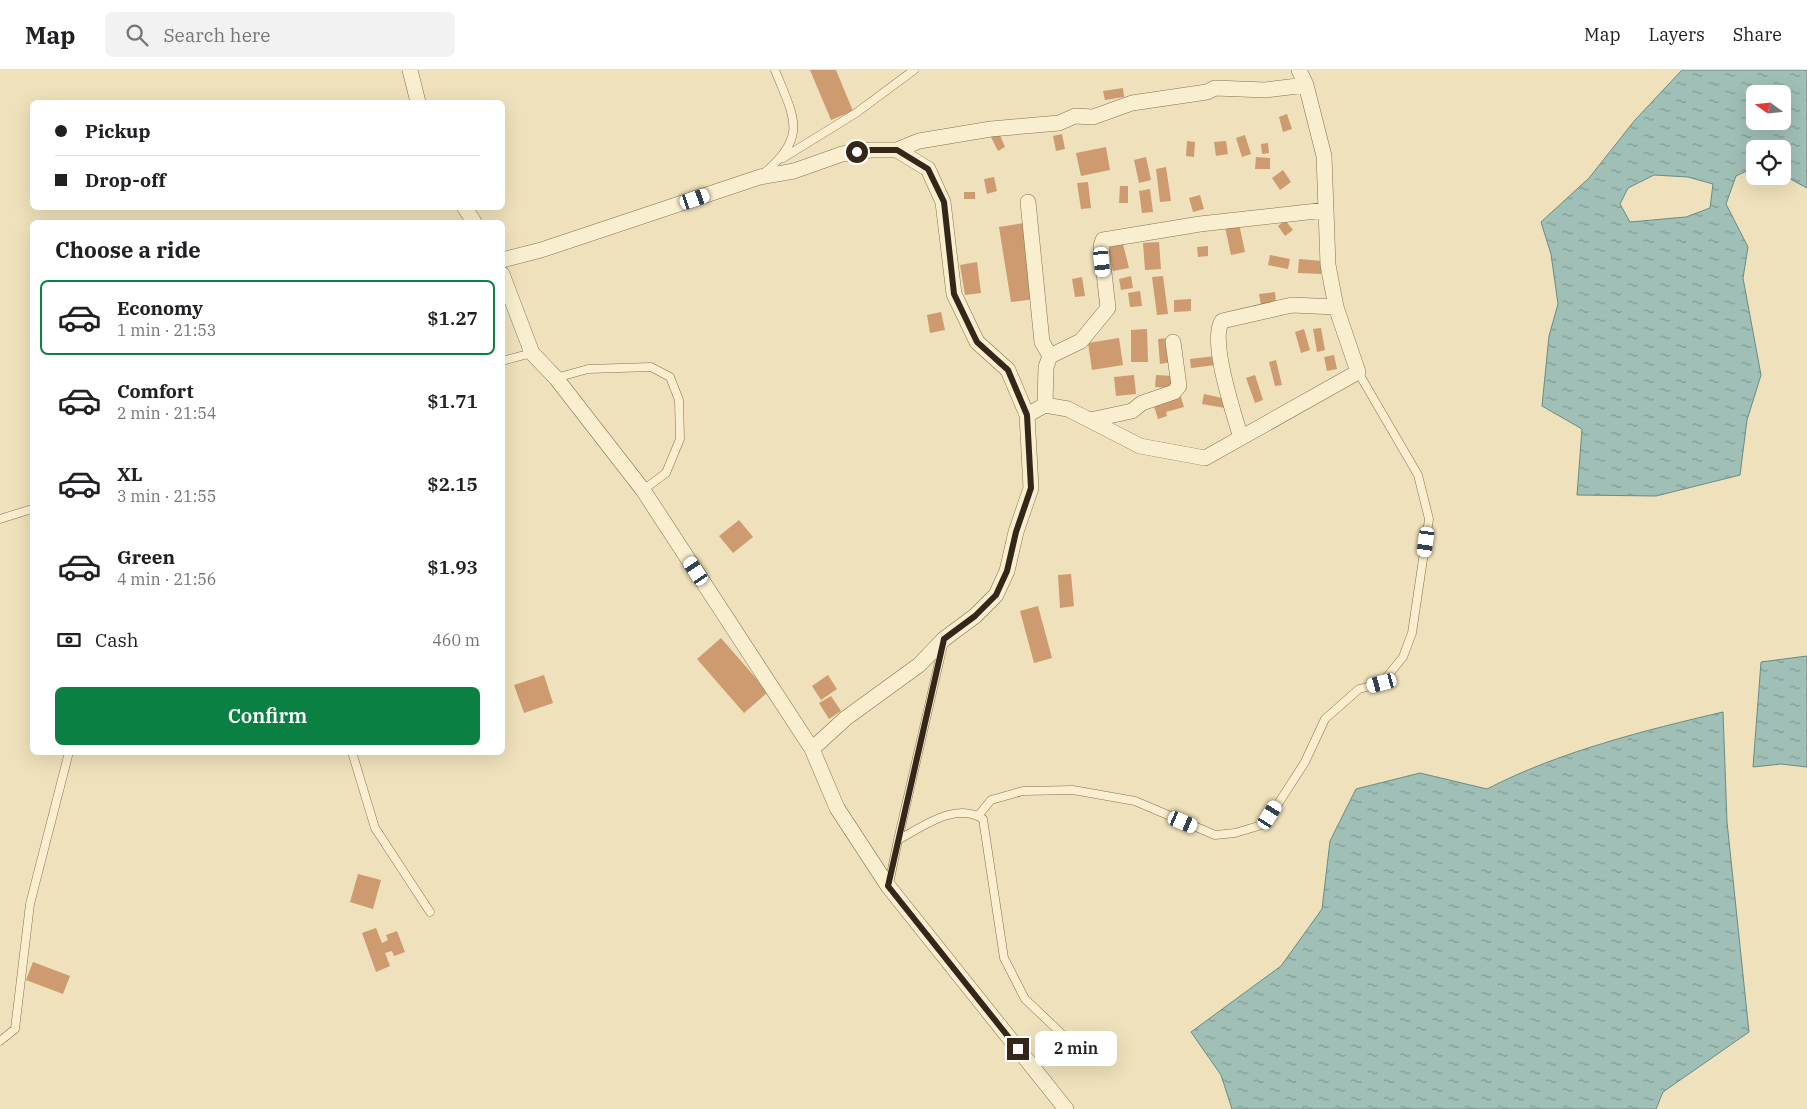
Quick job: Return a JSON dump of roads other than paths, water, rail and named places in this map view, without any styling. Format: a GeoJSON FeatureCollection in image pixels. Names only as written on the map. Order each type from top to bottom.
{"type":"FeatureCollection","features":[{"type":"Feature","properties":{"kind":"street"},"geometry":{"type":"LineString","coordinates":[[410,70],[418,100]]}},
{"type":"Feature","properties":{"kind":"street"},"geometry":{"type":"LineString","coordinates":[[1027,415],[1046,405],[1068,409],[1140,446],[1205,458],[1358,372],[1336,307],[1328,265],[1324,156],[1306,85],[1299,70]]}},
{"type":"Feature","properties":{"kind":"street"},"geometry":{"type":"LineString","coordinates":[[505,259],[541,250],[760,177],[794,171],[842,154],[871,150],[897,150],[919,141],[991,129],[1058,123],[1075,116],[1093,117],[1132,103],[1208,92],[1215,88],[1265,90],[1306,85]]}},
{"type":"Feature","properties":{"kind":"street"},"geometry":{"type":"LineString","coordinates":[[812,749],[846,718],[919,665],[944,639],[975,616],[996,595],[1007,571],[1016,532],[1031,488],[1027,415],[1008,370],[977,342],[954,294],[944,202],[928,169],[897,150]]}},
{"type":"Feature","properties":{"kind":"street"},"geometry":{"type":"LineString","coordinates":[[1028,202],[1042,342],[1050,356]]}},
{"type":"Feature","properties":{"kind":"street"},"geometry":{"type":"LineString","coordinates":[[1046,405],[1046,367],[1050,356],[1081,341],[1108,308],[1101,246],[1104,240],[1200,224],[1326,210]]}},
{"type":"Feature","properties":{"kind":"street"},"geometry":{"type":"LineString","coordinates":[[505,282],[532,353],[556,378],[643,490],[812,749],[837,808],[888,886],[1066,1109]]}},
{"type":"Feature","properties":{"kind":"street"},"geometry":{"type":"LineString","coordinates":[[1241,438],[1222,371],[1218,327],[1222,320],[1292,305],[1336,307]]}},
{"type":"Feature","properties":{"kind":"street"},"geometry":{"type":"LineString","coordinates":[[1090,420],[1132,411],[1142,403],[1174,392],[1179,386],[1173,342]]}},
{"type":"Feature","properties":{"kind":"lane"},"geometry":{"type":"LineString","coordinates":[[775,70],[794,118],[792,137],[783,158]]}},
{"type":"Feature","properties":{"kind":"lane"},"geometry":{"type":"LineString","coordinates":[[760,177],[783,158],[856,113],[914,70]]}},
{"type":"Feature","properties":{"kind":"lane"},"geometry":{"type":"LineString","coordinates":[[505,360],[532,353]]}},
{"type":"Feature","properties":{"kind":"lane"},"geometry":{"type":"LineString","coordinates":[[556,378],[588,368],[651,367],[670,377],[679,400],[680,439],[666,473],[643,490]]}},
{"type":"Feature","properties":{"kind":"lane"},"geometry":{"type":"LineString","coordinates":[[978,816],[991,800],[1023,791],[1073,790],[1135,801],[1215,835],[1235,834],[1265,824],[1305,762],[1325,719],[1359,689],[1382,683],[1403,657],[1412,633],[1429,519],[1418,475],[1358,372]]}},
{"type":"Feature","properties":{"kind":"lane"},"geometry":{"type":"LineString","coordinates":[[0,519],[30,510]]}},
{"type":"Feature","properties":{"kind":"lane"},"geometry":{"type":"LineString","coordinates":[[888,886],[944,639]]}},
{"type":"Feature","properties":{"kind":"lane"},"geometry":{"type":"LineString","coordinates":[[0,1041],[15,1029],[30,904],[68,755]]}},
{"type":"Feature","properties":{"kind":"lane"},"geometry":{"type":"LineString","coordinates":[[353,755],[375,828],[430,912]]}},
{"type":"Feature","properties":{"kind":"lane"},"geometry":{"type":"LineString","coordinates":[[898,840],[938,818],[961,813],[978,816],[983,819],[1004,958],[1025,1000],[1063,1035]]}},
{"type":"Feature","properties":{"kind":"water"},"geometry":{"type":"Polygon","coordinates":[[[1682,70],[1807,70],[1807,188],[1791,179],[1791,140],[1746,140],[1746,171],[1736,176],[1726,204],[1748,247],[1743,278],[1761,375],[1747,420],[1740,475],[1656,496],[1577,495],[1582,429],[1542,406],[1549,336],[1558,304],[1551,254],[1541,222],[1589,178],[1635,120],[1682,70]],[[1654,175],[1628,188],[1620,204],[1630,222],[1686,217],[1710,208],[1713,184],[1688,177],[1654,175]]]}},
{"type":"Feature","properties":{"kind":"water"},"geometry":{"type":"Polygon","coordinates":[[[1807,656],[1807,767],[1781,764],[1753,767],[1761,662],[1807,656]]]}},
{"type":"Feature","properties":{"kind":"water"},"geometry":{"type":"Polygon","coordinates":[[[1723,712],[1727,822],[1749,1032],[1663,1092],[1656,1109],[1232,1109],[1221,1075],[1191,1032],[1281,966],[1322,909],[1330,841],[1356,789],[1420,773],[1487,789],[1543,764],[1603,743],[1723,712]]]}}]}
